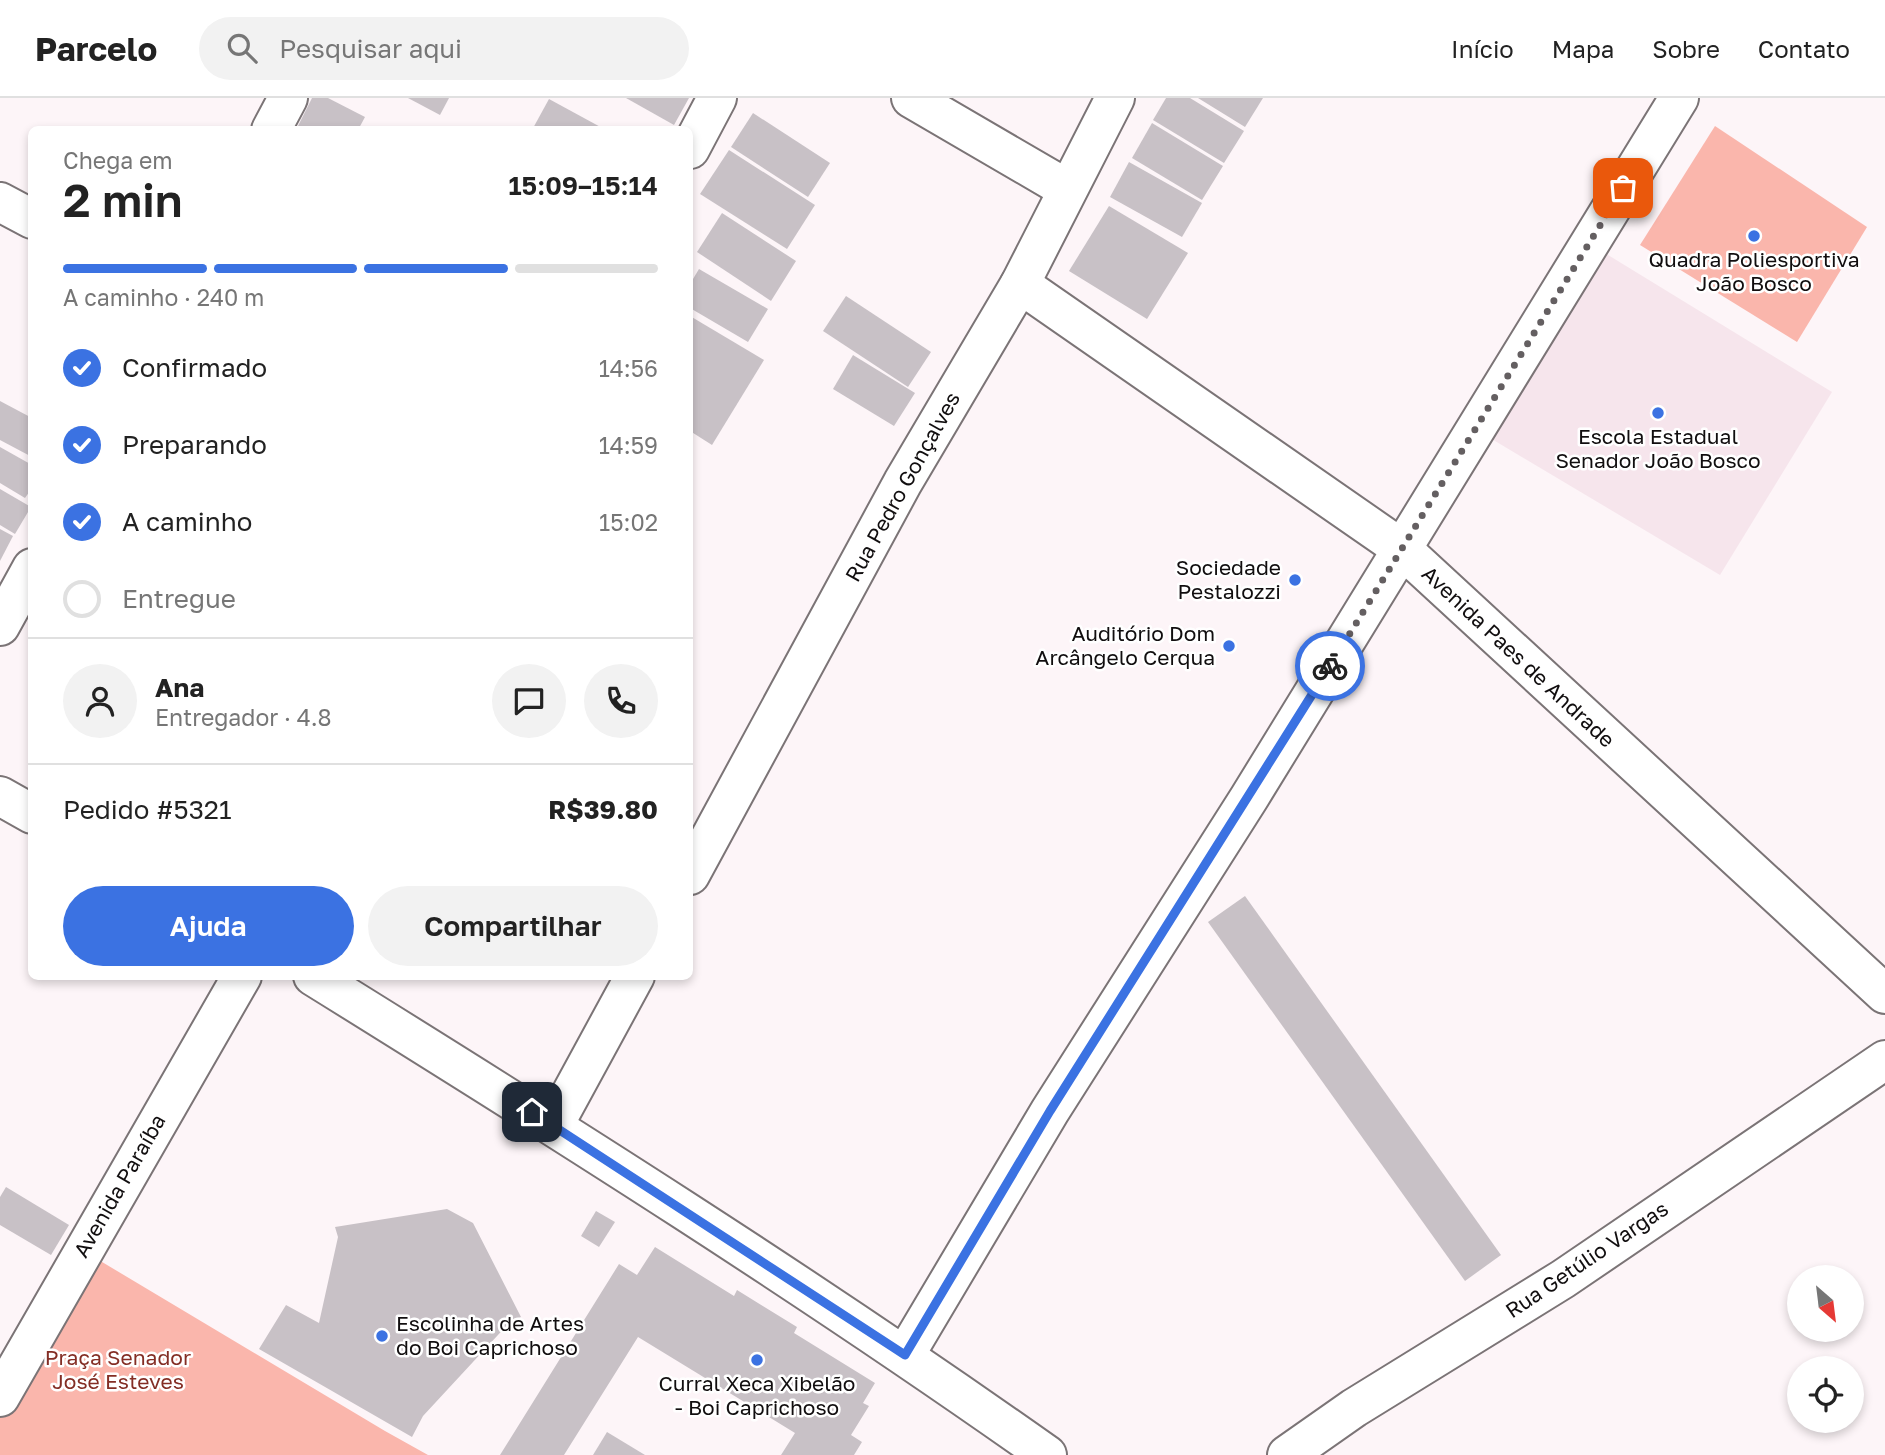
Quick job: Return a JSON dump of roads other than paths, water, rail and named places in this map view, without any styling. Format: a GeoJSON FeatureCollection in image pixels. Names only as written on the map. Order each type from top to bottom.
{"type":"FeatureCollection","features":[{"type":"Feature","properties":{"kind":"street"},"geometry":{"type":"LineString","coordinates":[[273,126],[288,98]]}},
{"type":"Feature","properties":{"kind":"street"},"geometry":{"type":"LineString","coordinates":[[693,143],[717,98]]}},
{"type":"Feature","properties":{"kind":"street"},"geometry":{"type":"LineString","coordinates":[[911,98],[1067,188]]}},
{"type":"Feature","properties":{"kind":"street","name":"Rua Pedro Gonçalves"},"geometry":{"type":"LineString","coordinates":[[693,869],[903,482],[1020,284],[1115,98]]}},
{"type":"Feature","properties":{"kind":"street"},"geometry":{"type":"LineString","coordinates":[[905,1355],[1050,1111],[1250,798],[1679,98]]}},
{"type":"Feature","properties":{"kind":"street"},"geometry":{"type":"LineString","coordinates":[[0,202],[28,217]]}},
{"type":"Feature","properties":{"kind":"street","name":"Avenida Paes de Andrade"},"geometry":{"type":"LineString","coordinates":[[1020,284],[1402,549],[1885,994]]}},
{"type":"Feature","properties":{"kind":"street"},"geometry":{"type":"LineString","coordinates":[[0,626],[28,575]]}},
{"type":"Feature","properties":{"kind":"street"},"geometry":{"type":"LineString","coordinates":[[0,796],[28,812]]}},
{"type":"Feature","properties":{"kind":"street","name":"Avenida Paraíba"},"geometry":{"type":"LineString","coordinates":[[0,1396],[240,980]]}},
{"type":"Feature","properties":{"kind":"street"},"geometry":{"type":"LineString","coordinates":[[319,980],[554,1125],[905,1355],[1047,1455]]}},
{"type":"Feature","properties":{"kind":"street"},"geometry":{"type":"LineString","coordinates":[[554,1125],[633,980]]}},
{"type":"Feature","properties":{"kind":"street","name":"Rua Getúlio Vargas"},"geometry":{"type":"LineString","coordinates":[[1287,1455],[1354,1408],[1563,1279],[1885,1060]]}},
{"type":"Feature","properties":{"kind":"place","name":"Quadra Poliesportiva João Bosco"},"geometry":{"type":"Point","coordinates":[1754,236]}},
{"type":"Feature","properties":{"kind":"place","name":"Escola Estadual Senador João Bosco"},"geometry":{"type":"Point","coordinates":[1658,413]}},
{"type":"Feature","properties":{"kind":"place","name":"Sociedade Pestalozzi"},"geometry":{"type":"Point","coordinates":[1295,580]}},
{"type":"Feature","properties":{"kind":"place","name":"Auditório Dom Arcângelo Cerqua"},"geometry":{"type":"Point","coordinates":[1229,646]}},
{"type":"Feature","properties":{"kind":"place","name":"Escolinha de Artes do Boi Caprichoso"},"geometry":{"type":"Point","coordinates":[382,1336]}},
{"type":"Feature","properties":{"kind":"place","name":"Curral Xeca Xibelão - Boi Caprichoso"},"geometry":{"type":"Point","coordinates":[757,1360]}},
{"type":"Feature","properties":{"kind":"park label","name":"Praça Senador José Esteves"},"geometry":{"type":"Point","coordinates":[118,1370]}}]}
